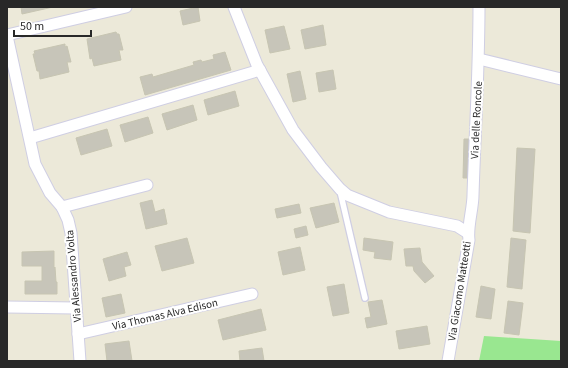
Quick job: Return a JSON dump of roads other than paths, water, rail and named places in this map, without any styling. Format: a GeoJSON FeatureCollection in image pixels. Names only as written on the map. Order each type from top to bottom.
{"type":"FeatureCollection","features":[{"type":"Feature","properties":{"kind":"street"},"geometry":{"type":"LineString","coordinates":[[7,36],[126,7]]}},
{"type":"Feature","properties":{"kind":"street","name":"Via Giacomo Matteotti"},"geometry":{"type":"LineString","coordinates":[[234,7],[260,70],[293,130],[340,189],[347,194],[389,212],[457,226],[468,233],[469,240],[448,361]]}},
{"type":"Feature","properties":{"kind":"street","name":"Via delle Roncole"},"geometry":{"type":"LineString","coordinates":[[468,233],[473,203],[479,59],[479,7]]}},
{"type":"Feature","properties":{"kind":"street","name":"Via Alessandro Volta"},"geometry":{"type":"LineString","coordinates":[[7,36],[35,164],[50,193],[62,207],[68,220],[71,233],[80,361]]}},
{"type":"Feature","properties":{"kind":"street"},"geometry":{"type":"LineString","coordinates":[[479,59],[561,79]]}},
{"type":"Feature","properties":{"kind":"street"},"geometry":{"type":"LineString","coordinates":[[30,138],[260,70]]}},
{"type":"Feature","properties":{"kind":"street"},"geometry":{"type":"LineString","coordinates":[[62,207],[147,185]]}},
{"type":"Feature","properties":{"kind":"street","name":"Via Thomas Alva Edison"},"geometry":{"type":"LineString","coordinates":[[78,334],[252,294]]}},
{"type":"Feature","properties":{"kind":"street"},"geometry":{"type":"LineString","coordinates":[[7,307],[76,308]]}},
{"type":"Feature","properties":{"kind":"lane"},"geometry":{"type":"LineString","coordinates":[[340,189],[365,298]]}}]}
